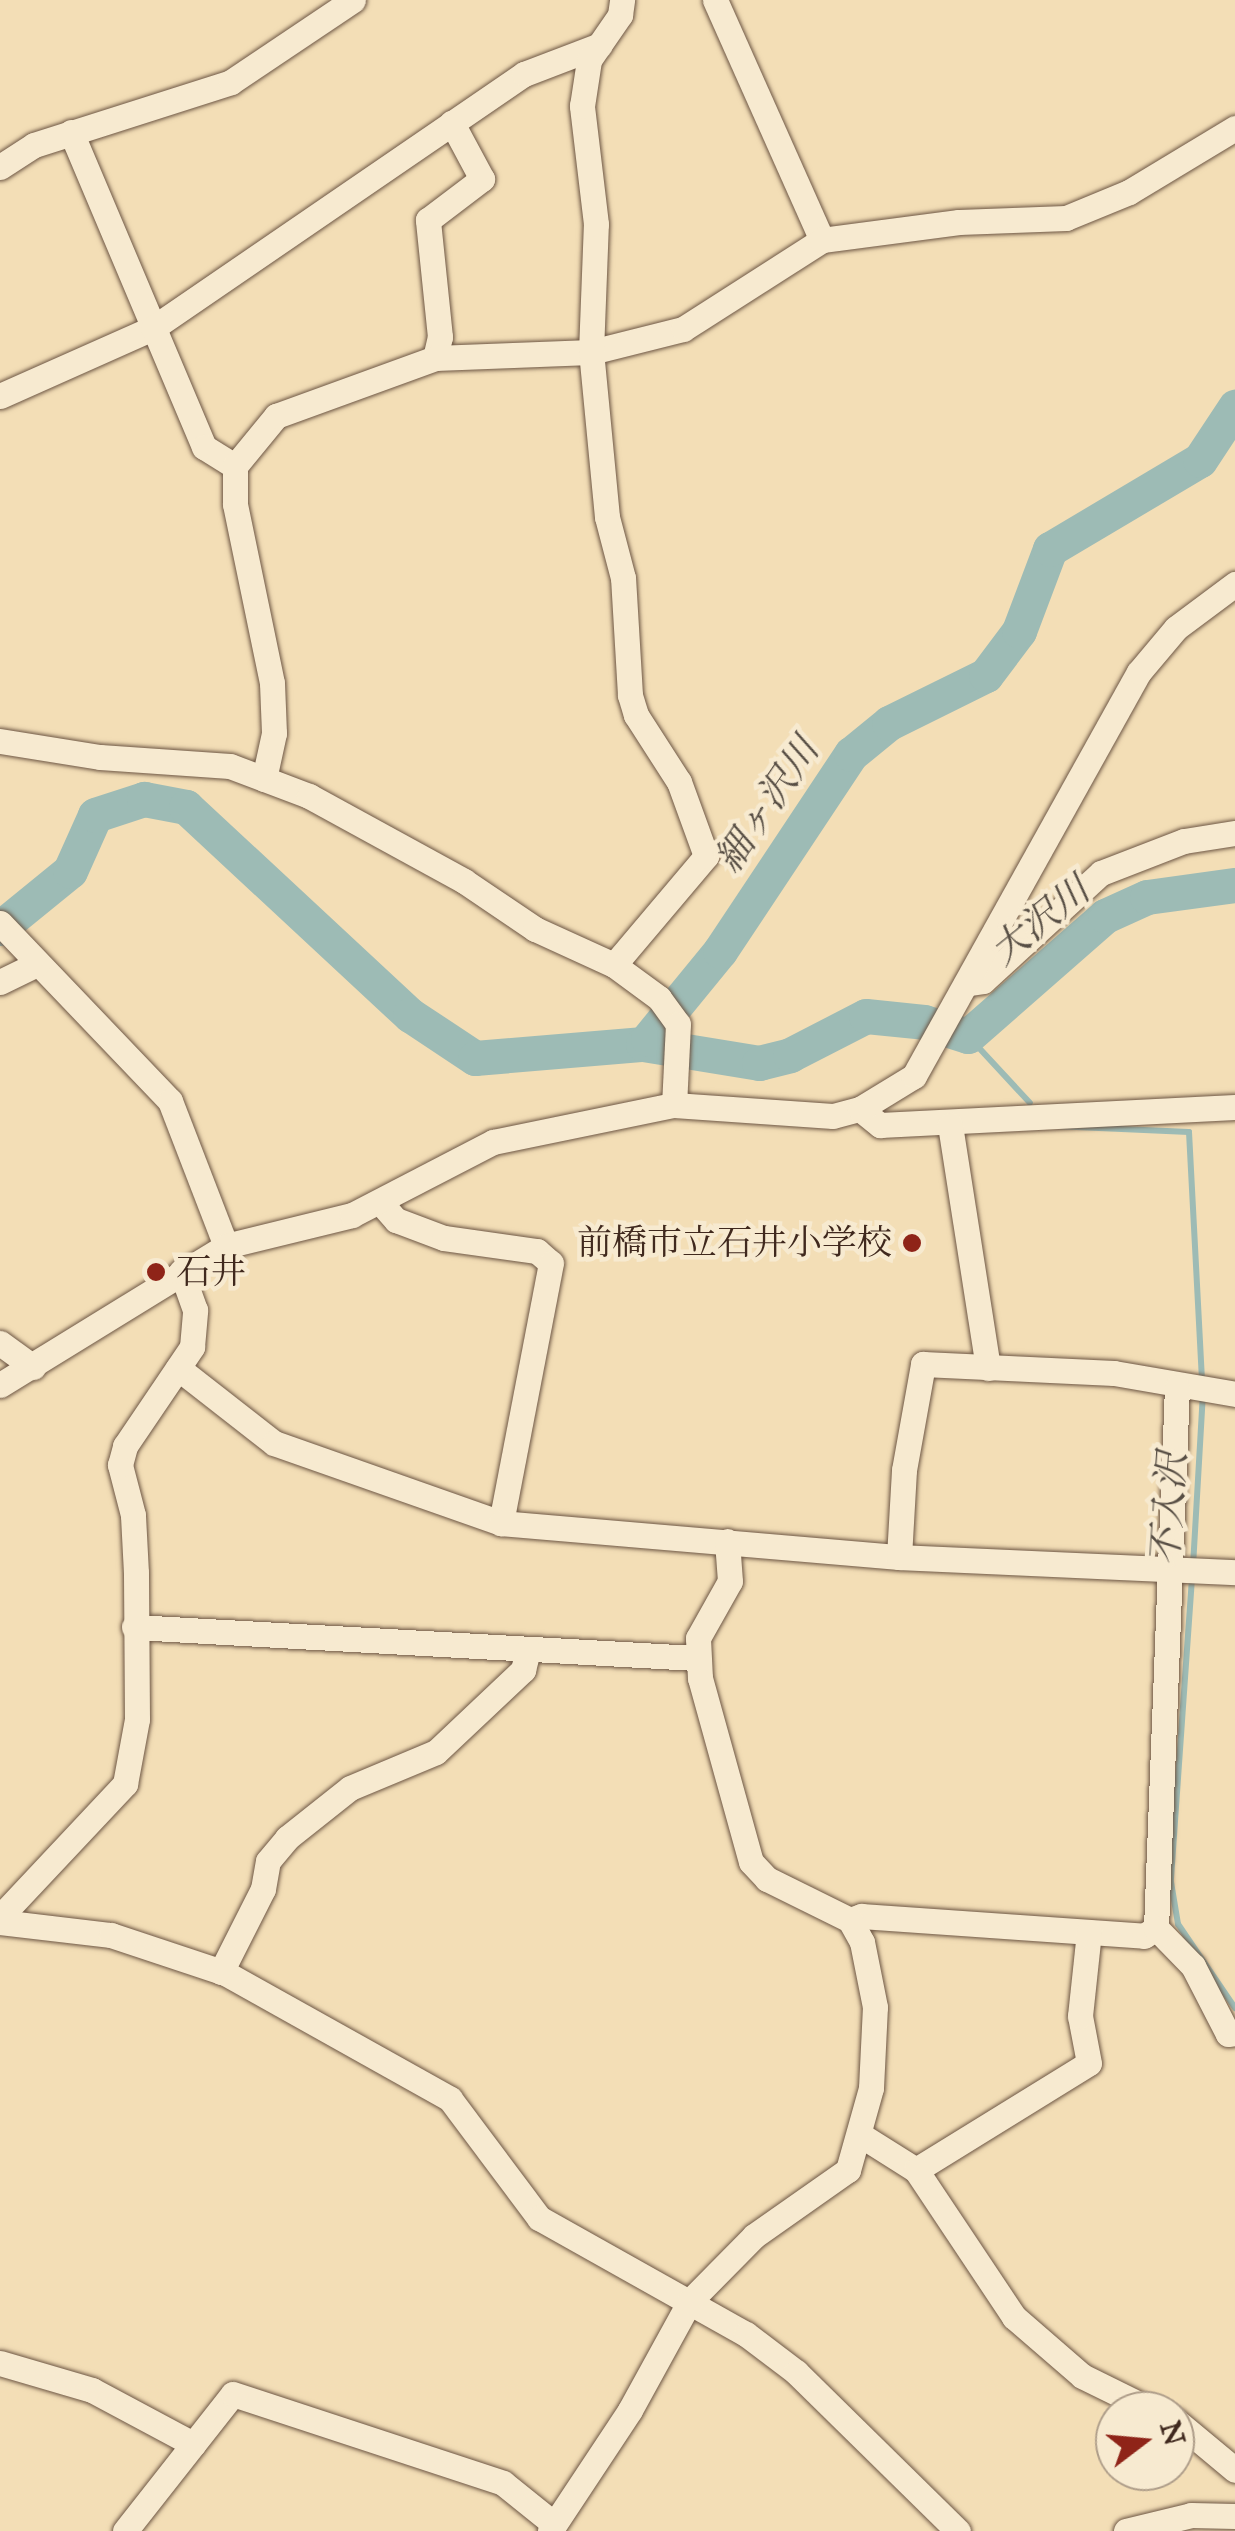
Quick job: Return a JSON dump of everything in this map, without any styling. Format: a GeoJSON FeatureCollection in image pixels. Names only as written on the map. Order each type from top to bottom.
{"type":"FeatureCollection","features":[{"type":"Feature","properties":{"kind":"street"},"geometry":{"type":"LineString","coordinates":[[0,167],[34,144],[231,82],[354,0]]}},
{"type":"Feature","properties":{"kind":"street"},"geometry":{"type":"LineString","coordinates":[[614,964],[706,856],[679,782],[636,715],[630,695],[623,578],[608,517],[591,352],[596,224],[582,106],[589,60],[622,0]]}},
{"type":"Feature","properties":{"kind":"street"},"geometry":{"type":"LineString","coordinates":[[715,0],[822,240]]}},
{"type":"Feature","properties":{"kind":"street"},"geometry":{"type":"LineString","coordinates":[[0,396],[154,328],[524,74],[600,45]]}},
{"type":"Feature","properties":{"kind":"street"},"geometry":{"type":"LineString","coordinates":[[435,358],[440,337],[428,220],[482,179],[452,123]]}},
{"type":"Feature","properties":{"kind":"street"},"geometry":{"type":"LineString","coordinates":[[264,780],[274,733],[272,683],[235,504],[235,466],[276,416],[435,358],[591,352],[683,329],[822,240],[959,222],[1066,218],[1128,192],[1235,128]]}},
{"type":"Feature","properties":{"kind":"street"},"geometry":{"type":"LineString","coordinates":[[70,132],[204,447],[235,466]]}},
{"type":"Feature","properties":{"kind":"street"},"geometry":{"type":"LineString","coordinates":[[0,1385],[226,1246],[381,1203],[494,1142],[674,1105],[833,1116],[860,1109],[914,1076],[934,1050],[1139,672],[1176,628],[1235,584]]}},
{"type":"Feature","properties":{"kind":"street"},"geometry":{"type":"LineString","coordinates":[[2,745],[100,758],[194,759],[309,796],[464,881],[535,929],[614,964],[659,998],[678,1024],[674,1105]]}},
{"type":"Feature","properties":{"kind":"street"},"geometry":{"type":"LineString","coordinates":[[970,982],[983,981],[1101,872],[1184,842],[1235,833]]}},
{"type":"Feature","properties":{"kind":"street"},"geometry":{"type":"LineString","coordinates":[[0,923],[83,1003],[170,1100],[226,1246]]}},
{"type":"Feature","properties":{"kind":"street"},"geometry":{"type":"LineString","coordinates":[[0,982],[29,955]]}},
{"type":"Feature","properties":{"kind":"street"},"geometry":{"type":"LineString","coordinates":[[860,1109],[880,1125],[1235,1107]]}},
{"type":"Feature","properties":{"kind":"street"},"geometry":{"type":"LineString","coordinates":[[950,1124],[988,1368]]}},
{"type":"Feature","properties":{"kind":"street"},"geometry":{"type":"LineString","coordinates":[[381,1203],[396,1220],[444,1238],[537,1251],[551,1263],[501,1523]]}},
{"type":"Feature","properties":{"kind":"street"},"geometry":{"type":"LineString","coordinates":[[0,1920],[125,1784],[137,1718],[133,1515],[120,1465],[125,1446],[192,1347],[195,1310],[181,1271]]}},
{"type":"Feature","properties":{"kind":"street"},"geometry":{"type":"LineString","coordinates":[[0,1343],[33,1366]]}},
{"type":"Feature","properties":{"kind":"street"},"geometry":{"type":"LineString","coordinates":[[899,1557],[904,1470],[923,1364],[1114,1374],[1204,1390],[1169,1568],[1156,1928],[1193,1966],[1228,2034],[1235,2033]]}},
{"type":"Feature","properties":{"kind":"street"},"geometry":{"type":"LineString","coordinates":[[178,1368],[274,1443],[501,1523],[899,1557],[1235,1572]]}},
{"type":"Feature","properties":{"kind":"street"},"geometry":{"type":"LineString","coordinates":[[727,1541],[730,1581],[704,1623],[696,1658],[751,1862],[767,1878],[850,1920],[861,1916],[1144,1936],[1156,1928]]}},
{"type":"Feature","properties":{"kind":"street"},"geometry":{"type":"LineString","coordinates":[[134,1627],[696,1658]]}},
{"type":"Feature","properties":{"kind":"street"},"geometry":{"type":"LineString","coordinates":[[221,1972],[263,1890],[268,1861],[287,1838],[350,1788],[436,1752],[524,1670],[528,1650]]}},
{"type":"Feature","properties":{"kind":"street"},"geometry":{"type":"LineString","coordinates":[[0,1920],[111,1935],[221,1972],[450,2099],[539,2218],[690,2301],[796,2372],[958,2531]]}},
{"type":"Feature","properties":{"kind":"street"},"geometry":{"type":"LineString","coordinates":[[125,2531],[232,2394],[503,2483],[552,2528],[630,2410],[690,2301],[754,2236],[839,2180],[862,2136],[874,2007],[850,1920]]}},
{"type":"Feature","properties":{"kind":"street"},"geometry":{"type":"LineString","coordinates":[[916,2170],[1088,2063],[1080,2016],[1090,1932]]}},
{"type":"Feature","properties":{"kind":"street"},"geometry":{"type":"LineString","coordinates":[[862,2136],[916,2170],[1014,2317],[1082,2376],[1112,2391]]}},
{"type":"Feature","properties":{"kind":"street"},"geometry":{"type":"LineString","coordinates":[[0,2363],[92,2390],[193,2444]]}},
{"type":"Feature","properties":{"kind":"street"},"geometry":{"type":"LineString","coordinates":[[1195,2437],[1235,2470]]}},
{"type":"Feature","properties":{"kind":"street"},"geometry":{"type":"LineString","coordinates":[[1126,2531],[1191,2514],[1235,2516]]}},
{"type":"Feature","properties":{"kind":"waterway","name":"細ヶ沢川"},"geometry":{"type":"LineString","coordinates":[[648,1039],[720,951],[851,754],[889,723],[986,675],[1019,631],[1050,549],[1200,460],[1235,407]]}},
{"type":"Feature","properties":{"kind":"waterway","name":"細ヶ沢川"},"geometry":{"type":"LineString","coordinates":[[0,928],[70,871],[95,815],[144,799],[186,807],[410,1015],[475,1058],[643,1044],[759,1063],[790,1055],[866,1016],[924,1022],[968,1036],[1105,916],[1147,897],[1235,885]]}},
{"type":"Feature","properties":{"kind":"waterway","name":"不入沢"},"geometry":{"type":"LineString","coordinates":[[968,1036],[1030,1103]]}},
{"type":"Feature","properties":{"kind":"waterway","name":"不入沢"},"geometry":{"type":"LineString","coordinates":[[1054,1126],[1189,1132],[1202,1381]]}},
{"type":"Feature","properties":{"kind":"waterway","name":"不入沢"},"geometry":{"type":"LineString","coordinates":[[1193,1566],[1203,1394]]}},
{"type":"Feature","properties":{"kind":"waterway","name":"不入沢"},"geometry":{"type":"LineString","coordinates":[[1192,1578],[1171,1882],[1178,1924],[1235,2008]]}},
{"type":"Feature","properties":{"kind":"place","name":"前橋市立石井小学校"},"geometry":{"type":"Point","coordinates":[912,1243]}},
{"type":"Feature","properties":{"kind":"place","name":"石井"},"geometry":{"type":"Point","coordinates":[156,1272]}},
{"type":"Feature","properties":{"kind":"water label","name":"大沢川"},"geometry":{"type":"Point","coordinates":[1040,921]}}]}
